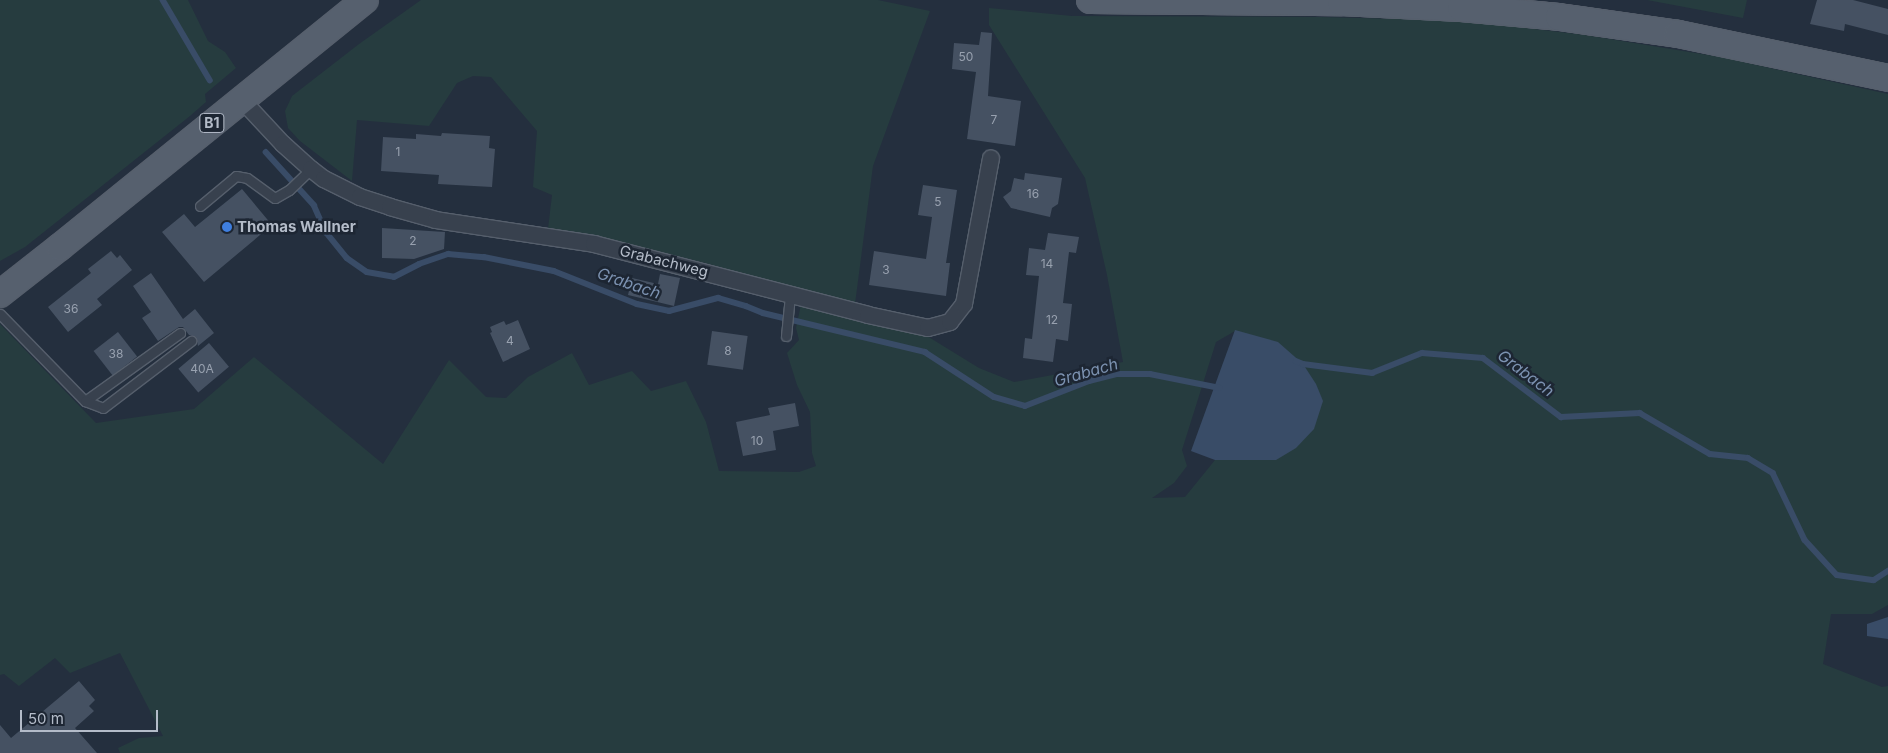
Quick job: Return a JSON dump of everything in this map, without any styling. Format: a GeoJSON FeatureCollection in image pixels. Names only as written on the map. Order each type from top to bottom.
{"type":"FeatureCollection","features":[{"type":"Feature","properties":{"kind":"main road","name":"B1"},"geometry":{"type":"LineString","coordinates":[[0,294],[60,248],[365,0]]}},
{"type":"Feature","properties":{"kind":"main road"},"geometry":{"type":"LineString","coordinates":[[1090,0],[1341,2],[1461,8],[1559,17],[1678,34],[1888,78]]}},
{"type":"Feature","properties":{"kind":"street","name":"Grabachweg"},"geometry":{"type":"LineString","coordinates":[[241,99],[307,173],[324,179],[360,197],[422,216],[594,244],[789,302],[928,328],[950,322],[964,304],[991,158]]}},
{"type":"Feature","properties":{"kind":"lane"},"geometry":{"type":"LineString","coordinates":[[200,206],[236,176],[246,178],[275,198],[288,190],[307,173]]}},
{"type":"Feature","properties":{"kind":"lane"},"geometry":{"type":"LineString","coordinates":[[786,336],[789,302]]}},
{"type":"Feature","properties":{"kind":"lane"},"geometry":{"type":"LineString","coordinates":[[0,314],[85,401],[103,408],[191,341]]}},
{"type":"Feature","properties":{"kind":"lane"},"geometry":{"type":"LineString","coordinates":[[85,401],[180,332]]}},
{"type":"Feature","properties":{"kind":"green space"},"geometry":{"type":"Polygon","coordinates":[[[0,0],[188,0],[208,41],[225,52],[236,68],[205,94],[206,102],[190,116],[25,247],[0,261],[0,0]]]}},
{"type":"Feature","properties":{"kind":"green space"},"geometry":{"type":"Polygon","coordinates":[[[421,0],[878,0],[930,11],[873,166],[855,304],[927,336],[979,368],[1014,382],[1123,362],[1107,275],[1085,178],[989,25],[989,8],[1072,16],[1321,17],[1437,20],[1508,26],[1585,35],[1720,57],[1888,94],[1888,605],[1872,614],[1831,614],[1823,664],[1882,687],[1888,686],[1888,753],[120,753],[118,748],[139,738],[163,736],[120,653],[70,673],[55,658],[19,686],[4,674],[0,675],[0,324],[96,423],[194,409],[254,357],[383,464],[449,360],[486,397],[506,398],[528,377],[572,353],[589,385],[632,371],[651,391],[686,381],[706,422],[719,471],[799,472],[816,466],[812,453],[810,412],[797,385],[787,353],[799,340],[796,328],[804,290],[597,236],[548,229],[552,195],[533,187],[537,131],[491,77],[473,76],[457,83],[429,126],[357,120],[352,181],[300,141],[288,128],[285,111],[292,96],[359,44],[421,0]],[[1235,331],[1216,342],[1182,450],[1187,466],[1174,483],[1152,498],[1185,497],[1215,460],[1276,460],[1235,331]]]}},
{"type":"Feature","properties":{"kind":"green space"},"geometry":{"type":"Polygon","coordinates":[[[1647,0],[1747,0],[1743,18],[1647,0]]]}},
{"type":"Feature","properties":{"kind":"water"},"geometry":{"type":"Polygon","coordinates":[[[1235,330],[1278,342],[1303,364],[1316,384],[1323,401],[1314,429],[1296,448],[1276,460],[1215,460],[1191,451],[1235,330]]]}},
{"type":"Feature","properties":{"kind":"water"},"geometry":{"type":"Polygon","coordinates":[[[1888,617],[1888,639],[1867,636],[1867,624],[1888,617]]]}},
{"type":"Feature","properties":{"kind":"building"},"geometry":{"type":"Polygon","coordinates":[[[1817,0],[1853,0],[1888,9],[1888,35],[1845,24],[1844,31],[1810,24],[1817,0]]]}},
{"type":"Feature","properties":{"kind":"building"},"geometry":{"type":"Polygon","coordinates":[[[981,32],[992,33],[988,96],[1021,101],[1015,146],[967,139],[976,72],[952,69],[954,43],[979,45],[981,32]]]}},
{"type":"Feature","properties":{"kind":"building"},"geometry":{"type":"Polygon","coordinates":[[[442,133],[490,136],[489,148],[495,149],[492,187],[438,184],[439,175],[381,171],[383,137],[416,139],[416,134],[441,136],[442,133]]]}},
{"type":"Feature","properties":{"kind":"building"},"geometry":{"type":"Polygon","coordinates":[[[1025,173],[1062,178],[1058,204],[1052,208],[1050,217],[1011,208],[1003,197],[1011,191],[1014,178],[1024,180],[1025,173]]]}},
{"type":"Feature","properties":{"kind":"building"},"geometry":{"type":"Polygon","coordinates":[[[923,185],[957,190],[946,263],[950,263],[946,296],[869,285],[874,251],[926,259],[932,217],[918,215],[923,185]]]}},
{"type":"Feature","properties":{"kind":"building"},"geometry":{"type":"Polygon","coordinates":[[[242,189],[272,225],[204,282],[162,232],[184,214],[195,227],[242,189]]]}},
{"type":"Feature","properties":{"kind":"building"},"geometry":{"type":"Polygon","coordinates":[[[382,228],[445,232],[444,249],[414,259],[382,258],[382,228]]]}},
{"type":"Feature","properties":{"kind":"building"},"geometry":{"type":"Polygon","coordinates":[[[1048,233],[1079,237],[1076,253],[1069,252],[1063,303],[1072,304],[1068,341],[1056,339],[1053,362],[1023,358],[1025,338],[1032,339],[1039,276],[1026,275],[1029,248],[1045,250],[1048,233]]]}},
{"type":"Feature","properties":{"kind":"building"},"geometry":{"type":"Polygon","coordinates":[[[111,251],[117,258],[120,255],[132,270],[97,299],[102,305],[68,332],[48,307],[91,273],[88,269],[111,251]]]}},
{"type":"Feature","properties":{"kind":"building"},"geometry":{"type":"Polygon","coordinates":[[[151,273],[183,319],[195,309],[214,333],[198,346],[196,337],[189,335],[183,327],[179,327],[158,341],[142,318],[151,312],[133,286],[151,273]]]}},
{"type":"Feature","properties":{"kind":"building"},"geometry":{"type":"Polygon","coordinates":[[[660,274],[680,278],[674,306],[628,295],[632,278],[658,284],[660,274]]]}},
{"type":"Feature","properties":{"kind":"building"},"geometry":{"type":"Polygon","coordinates":[[[518,320],[530,349],[503,362],[490,333],[492,332],[490,327],[504,321],[506,325],[518,320]]]}},
{"type":"Feature","properties":{"kind":"building"},"geometry":{"type":"Polygon","coordinates":[[[712,331],[748,336],[743,370],[707,365],[712,331]]]}},
{"type":"Feature","properties":{"kind":"building"},"geometry":{"type":"Polygon","coordinates":[[[118,332],[137,356],[113,376],[94,351],[118,332]]]}},
{"type":"Feature","properties":{"kind":"building"},"geometry":{"type":"Polygon","coordinates":[[[209,343],[229,367],[198,392],[178,369],[209,343]]]}},
{"type":"Feature","properties":{"kind":"building"},"geometry":{"type":"Polygon","coordinates":[[[795,403],[799,426],[773,431],[776,450],[743,456],[736,422],[770,415],[768,408],[795,403]]]}},
{"type":"Feature","properties":{"kind":"building"},"geometry":{"type":"Polygon","coordinates":[[[79,681],[95,700],[89,706],[94,711],[75,728],[97,753],[0,753],[0,725],[11,738],[79,681]]]}},
{"type":"Feature","properties":{"kind":"waterway","name":"Grabach"},"geometry":{"type":"LineString","coordinates":[[163,0],[210,80]]}},
{"type":"Feature","properties":{"kind":"waterway","name":"Grabach"},"geometry":{"type":"LineString","coordinates":[[266,152],[314,205],[326,232],[347,258],[367,272],[394,277],[419,264],[448,254],[484,257],[554,271],[637,304],[669,311],[718,298],[763,313],[925,352],[994,397],[1025,406],[1089,381],[1117,374],[1150,374],[1220,388]]}},
{"type":"Feature","properties":{"kind":"waterway","name":"Grabach"},"geometry":{"type":"LineString","coordinates":[[1296,361],[1303,364],[1372,373],[1422,353],[1483,358],[1561,417],[1640,413],[1710,454],[1748,458],[1773,473],[1805,540],[1837,575],[1874,580],[1888,571]]}},
{"type":"Feature","properties":{"kind":"place","name":"Thomas Wallner"},"geometry":{"type":"Point","coordinates":[227,227]}}]}
